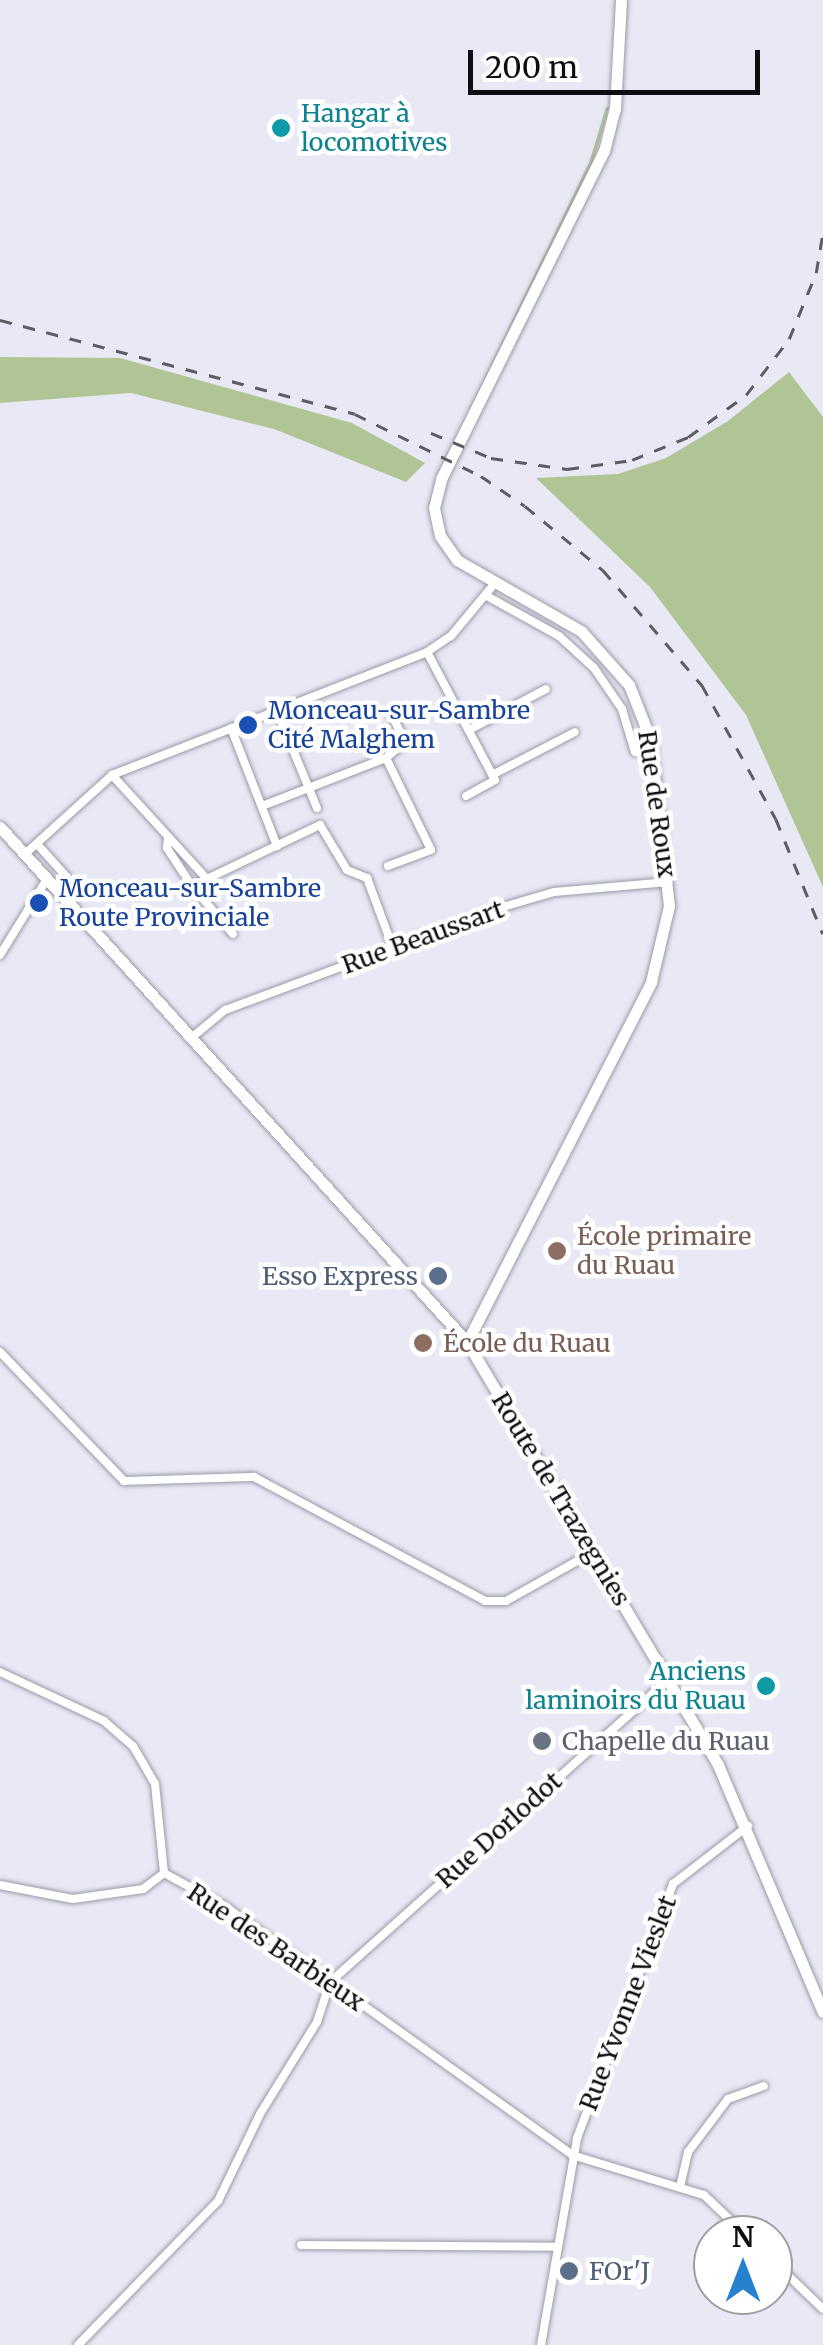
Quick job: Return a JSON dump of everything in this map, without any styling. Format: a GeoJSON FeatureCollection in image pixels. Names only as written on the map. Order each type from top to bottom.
{"type":"FeatureCollection","features":[{"type":"Feature","properties":{"kind":"main road","name":"Rue de Roux"},"geometry":{"type":"LineString","coordinates":[[467,1342],[650,985],[664,940],[669,882],[649,734],[629,684],[581,630],[494,583],[448,550],[434,498],[604,151],[615,108],[621,0]]}},
{"type":"Feature","properties":{"kind":"main road","name":"Route de Trazegnies"},"geometry":{"type":"LineString","coordinates":[[0,827],[467,1342],[670,1680],[748,1826],[823,2012]]}},
{"type":"Feature","properties":{"kind":"street"},"geometry":{"type":"LineString","coordinates":[[25,854],[112,775],[427,652],[451,636],[494,583]]}},
{"type":"Feature","properties":{"kind":"street","name":"Rue de Roux"},"geometry":{"type":"LineString","coordinates":[[485,595],[559,636],[594,668],[622,708],[635,752]]}},
{"type":"Feature","properties":{"kind":"street"},"geometry":{"type":"LineString","coordinates":[[427,652],[495,780],[466,796]]}},
{"type":"Feature","properties":{"kind":"street"},"geometry":{"type":"LineString","coordinates":[[468,730],[546,689]]}},
{"type":"Feature","properties":{"kind":"street"},"geometry":{"type":"LineString","coordinates":[[277,711],[317,808]]}},
{"type":"Feature","properties":{"kind":"street"},"geometry":{"type":"LineString","coordinates":[[262,806],[386,758],[405,742],[392,715]]}},
{"type":"Feature","properties":{"kind":"street"},"geometry":{"type":"LineString","coordinates":[[231,728],[277,846]]}},
{"type":"Feature","properties":{"kind":"street"},"geometry":{"type":"LineString","coordinates":[[492,775],[575,732]]}},
{"type":"Feature","properties":{"kind":"street"},"geometry":{"type":"LineString","coordinates":[[386,758],[431,850],[388,866]]}},
{"type":"Feature","properties":{"kind":"street"},"geometry":{"type":"LineString","coordinates":[[112,775],[207,879]]}},
{"type":"Feature","properties":{"kind":"street"},"geometry":{"type":"LineString","coordinates":[[192,886],[320,826],[347,870],[367,878],[393,948]]}},
{"type":"Feature","properties":{"kind":"street"},"geometry":{"type":"LineString","coordinates":[[168,837],[167,848],[192,886],[233,934]]}},
{"type":"Feature","properties":{"kind":"street"},"geometry":{"type":"LineString","coordinates":[[37,844],[74,885]]}},
{"type":"Feature","properties":{"kind":"street"},"geometry":{"type":"LineString","coordinates":[[0,955],[47,879]]}},
{"type":"Feature","properties":{"kind":"street","name":"Rue Beaussart"},"geometry":{"type":"LineString","coordinates":[[191,1038],[226,1010],[554,892],[669,882]]}},
{"type":"Feature","properties":{"kind":"street"},"geometry":{"type":"LineString","coordinates":[[0,1352],[124,1480],[254,1477],[485,1601],[506,1601],[592,1552]]}},
{"type":"Feature","properties":{"kind":"street","name":"Rue des Barbieux"},"geometry":{"type":"LineString","coordinates":[[0,1672],[104,1721],[133,1746],[155,1784],[164,1873],[205,1893],[572,2155],[704,2195],[725,2215]]}},
{"type":"Feature","properties":{"kind":"street","name":"Rue Dorlodot"},"geometry":{"type":"LineString","coordinates":[[330,1982],[670,1680]]}},
{"type":"Feature","properties":{"kind":"street","name":"Rue Yvonne Vieslet"},"geometry":{"type":"LineString","coordinates":[[541,2345],[572,2155],[672,1884],[748,1826]]}},
{"type":"Feature","properties":{"kind":"street"},"geometry":{"type":"LineString","coordinates":[[0,1885],[72,1899],[143,1889],[164,1873]]}},
{"type":"Feature","properties":{"kind":"street"},"geometry":{"type":"LineString","coordinates":[[78,2345],[218,2201],[260,2114],[312,2032],[330,1982]]}},
{"type":"Feature","properties":{"kind":"street"},"geometry":{"type":"LineString","coordinates":[[680,2187],[688,2152],[728,2099],[764,2086]]}},
{"type":"Feature","properties":{"kind":"street"},"geometry":{"type":"LineString","coordinates":[[301,2244],[557,2247]]}},
{"type":"Feature","properties":{"kind":"street"},"geometry":{"type":"LineString","coordinates":[[793,2280],[823,2308]]}},
{"type":"Feature","properties":{"kind":"green space"},"geometry":{"type":"Polygon","coordinates":[[[606,107],[593,164],[468,411],[589,163],[606,107]]]}},
{"type":"Feature","properties":{"kind":"green space"},"geometry":{"type":"Polygon","coordinates":[[[0,357],[120,358],[352,423],[425,463],[406,482],[274,429],[131,393],[0,403],[0,357]]]}},
{"type":"Feature","properties":{"kind":"green space"},"geometry":{"type":"Polygon","coordinates":[[[789,372],[823,417],[823,887],[746,715],[650,587],[536,478],[618,474],[666,458],[728,421],[789,372]]]}},
{"type":"Feature","properties":{"kind":"railway"},"geometry":{"type":"LineString","coordinates":[[431,433],[491,458],[567,469],[632,460],[688,437],[746,395],[789,339],[816,273],[823,231]]}},
{"type":"Feature","properties":{"kind":"railway"},"geometry":{"type":"LineString","coordinates":[[0,320],[355,414],[481,476],[525,506],[603,570],[702,685],[776,819],[823,934]]}},
{"type":"Feature","properties":{"kind":"place","name":"Hangar à locomotives"},"geometry":{"type":"Point","coordinates":[281,128]}},
{"type":"Feature","properties":{"kind":"place","name":"Monceau-sur-Sambre Cité Malghem"},"geometry":{"type":"Point","coordinates":[248,725]}},
{"type":"Feature","properties":{"kind":"place","name":"Monceau-sur-Sambre Route Provinciale"},"geometry":{"type":"Point","coordinates":[39,903]}},
{"type":"Feature","properties":{"kind":"place","name":"École primaire du Ruau"},"geometry":{"type":"Point","coordinates":[557,1251]}},
{"type":"Feature","properties":{"kind":"place","name":"Esso Express"},"geometry":{"type":"Point","coordinates":[438,1276]}},
{"type":"Feature","properties":{"kind":"place","name":"École du Ruau"},"geometry":{"type":"Point","coordinates":[423,1343]}},
{"type":"Feature","properties":{"kind":"place","name":"Anciens laminoirs du Ruau"},"geometry":{"type":"Point","coordinates":[766,1686]}},
{"type":"Feature","properties":{"kind":"place","name":"Chapelle du Ruau"},"geometry":{"type":"Point","coordinates":[542,1741]}},
{"type":"Feature","properties":{"kind":"place","name":"FOr'J"},"geometry":{"type":"Point","coordinates":[569,2271]}}]}
